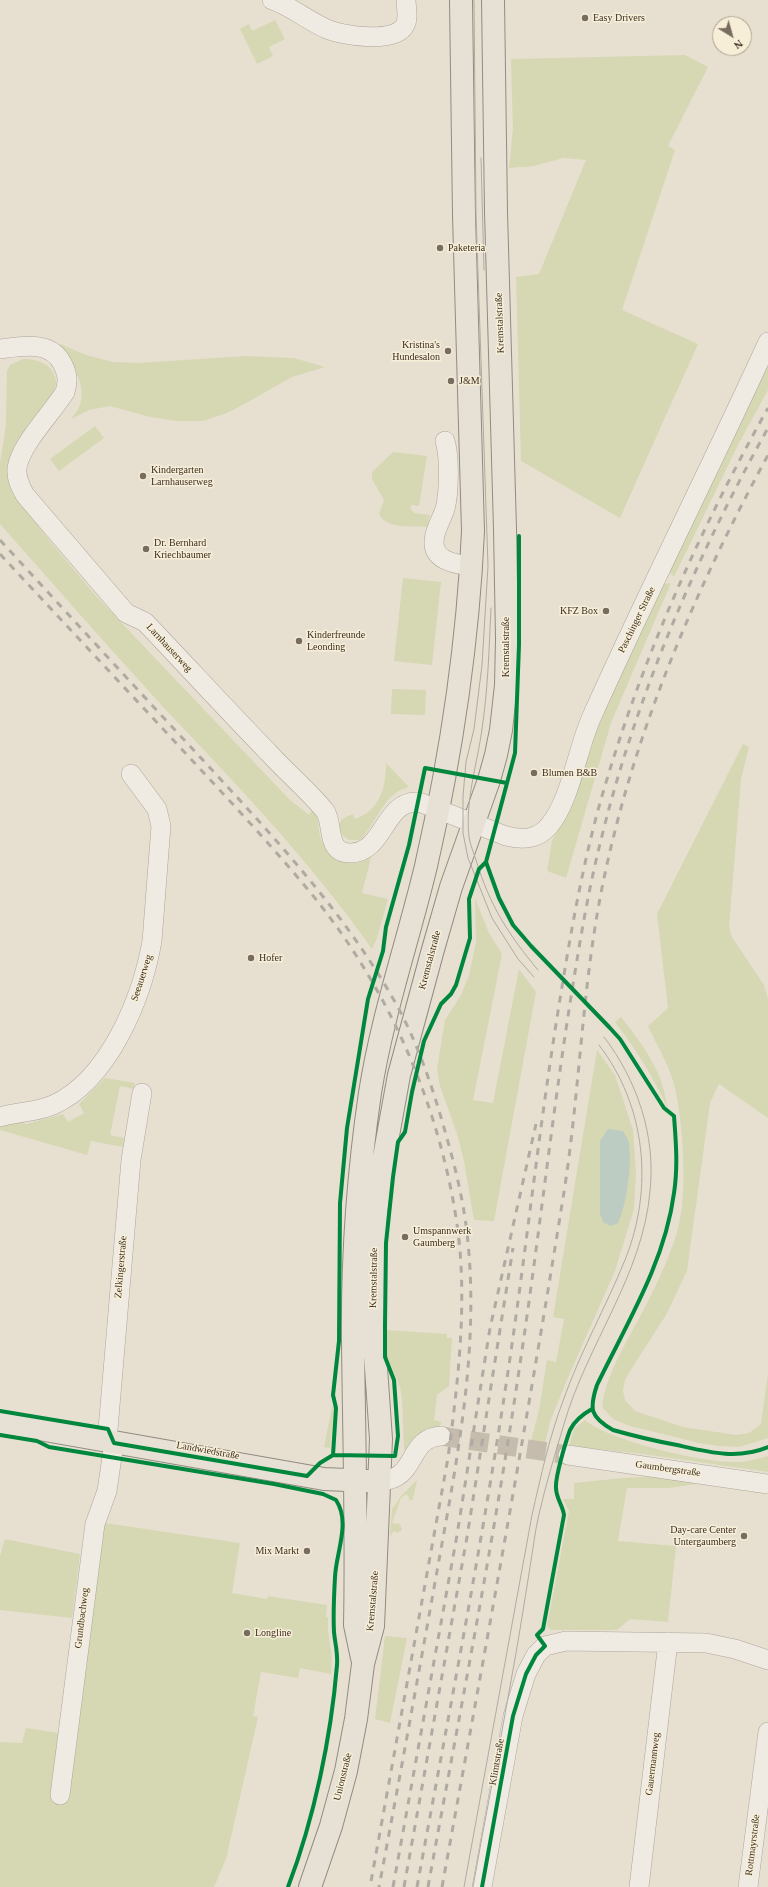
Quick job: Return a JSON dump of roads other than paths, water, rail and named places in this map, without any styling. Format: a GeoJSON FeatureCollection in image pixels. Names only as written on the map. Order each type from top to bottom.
{"type":"FeatureCollection","features":[{"type":"Feature","properties":{"kind":"main road","name":"Kremstalstraße"},"geometry":{"type":"LineString","coordinates":[[362,1664],[355,1625],[356,1480],[353,1316],[357,1217],[362,1150],[371,1089],[378,1056],[390,1002],[426,866],[437,809],[462,666],[471,566],[473,531],[464,215],[461,0]]}},
{"type":"Feature","properties":{"kind":"main road","name":"Kremstalstraße"},"geometry":{"type":"LineString","coordinates":[[362,1664],[373,1626],[380,1481],[381,1439],[375,1364],[373,1292],[376,1213],[383,1163],[398,1075],[444,911],[489,780],[501,730],[506,685],[493,0]]}},
{"type":"Feature","properties":{"kind":"main road","name":"Landwiedstraße"},"geometry":{"type":"LineString","coordinates":[[0,1422],[324,1479],[380,1481]]}},
{"type":"Feature","properties":{"kind":"main road","name":"Unionstraße"},"geometry":{"type":"LineString","coordinates":[[310,1887],[331,1826],[346,1771],[356,1719],[362,1664]]}},
{"type":"Feature","properties":{"kind":"street"},"geometry":{"type":"LineString","coordinates":[[274,0],[327,29],[359,36],[383,36],[396,33],[405,26],[407,20],[406,0]]}},
{"type":"Feature","properties":{"kind":"street","name":"Paschinger Straße"},"geometry":{"type":"LineString","coordinates":[[474,824],[506,836],[520,839],[532,838],[541,834],[555,818],[564,799],[590,719],[768,342]]}},
{"type":"Feature","properties":{"kind":"street","name":"Larnhauserweg"},"geometry":{"type":"LineString","coordinates":[[0,349],[30,345],[52,351],[63,364],[67,374],[68,384],[65,392],[25,447],[20,457],[17,467],[18,477],[25,495],[126,613],[145,622],[287,773],[319,803],[327,814],[331,837],[337,847],[343,852],[350,854],[366,850],[394,812],[404,803],[411,801],[419,802],[474,824]]}},
{"type":"Feature","properties":{"kind":"street"},"geometry":{"type":"LineString","coordinates":[[445,441],[448,491],[444,510],[435,536],[434,545],[439,556],[444,560],[454,564],[471,566]]}},
{"type":"Feature","properties":{"kind":"street","name":"Seeauerweg"},"geometry":{"type":"LineString","coordinates":[[0,1117],[48,1107],[67,1098],[80,1089],[101,1066],[125,1023],[138,994],[149,958],[152,941],[161,826],[157,809],[131,774]]}},
{"type":"Feature","properties":{"kind":"street","name":"Zelkingerstraße"},"geometry":{"type":"LineString","coordinates":[[110,1442],[131,1160],[142,1093]]}},
{"type":"Feature","properties":{"kind":"street"},"geometry":{"type":"LineString","coordinates":[[380,1481],[386,1481],[400,1476],[408,1467],[420,1445],[433,1436],[441,1436]]}},
{"type":"Feature","properties":{"kind":"street","name":"Grundbachweg"},"geometry":{"type":"LineString","coordinates":[[60,1795],[94,1531],[107,1491],[110,1442]]}},
{"type":"Feature","properties":{"kind":"street","name":"Gaumbergstraße"},"geometry":{"type":"LineString","coordinates":[[568,1455],[768,1484]]}},
{"type":"Feature","properties":{"kind":"street","name":"Klimtstraße"},"geometry":{"type":"LineString","coordinates":[[482,1887],[513,1716],[526,1674],[536,1655],[545,1646],[566,1642],[706,1643],[735,1649],[768,1660]]}},
{"type":"Feature","properties":{"kind":"street","name":"Gauermannweg"},"geometry":{"type":"LineString","coordinates":[[639,1887],[668,1642]]}},
{"type":"Feature","properties":{"kind":"street","name":"Rottmayrstraße"},"geometry":{"type":"LineString","coordinates":[[748,1887],[768,1732]]}},
{"type":"Feature","properties":{"kind":"tunnel"},"geometry":{"type":"LineString","coordinates":[[441,1436],[568,1455]]}},
{"type":"Feature","properties":{"kind":"tram line"},"geometry":{"type":"LineString","coordinates":[[474,0],[476,214],[488,566],[482,665],[474,729],[466,762],[463,796],[463,833],[468,858],[492,918],[518,959],[534,977]]}},
{"type":"Feature","properties":{"kind":"tram line"},"geometry":{"type":"LineString","coordinates":[[481,158],[484,270]]}},
{"type":"Feature","properties":{"kind":"tram line"},"geometry":{"type":"LineString","coordinates":[[491,608],[486,699],[470,796],[468,824],[469,837],[481,876],[494,906],[509,932],[538,970]]}},
{"type":"Feature","properties":{"kind":"tram line"},"geometry":{"type":"LineString","coordinates":[[473,1887],[521,1624],[535,1533],[542,1503],[574,1394],[626,1281],[637,1252],[645,1222],[650,1191],[650,1150],[642,1110],[626,1071],[604,1037]]}},
{"type":"Feature","properties":{"kind":"tram line"},"geometry":{"type":"LineString","coordinates":[[464,1887],[532,1515],[546,1457],[558,1415],[570,1383],[625,1260],[634,1233],[640,1205],[642,1176],[636,1121],[627,1094],[615,1069],[599,1045]]}},
{"type":"Feature","properties":{"kind":"railway"},"geometry":{"type":"LineString","coordinates":[[417,1887],[499,1430],[553,1045],[564,973],[583,871],[602,796],[653,646],[695,549],[768,408]]}},
{"type":"Feature","properties":{"kind":"railway"},"geometry":{"type":"LineString","coordinates":[[428,1887],[477,1623],[511,1424],[528,1312],[564,1042],[580,941],[599,848],[613,793],[630,739],[669,632],[716,528],[768,428]]}},
{"type":"Feature","properties":{"kind":"railway"},"geometry":{"type":"LineString","coordinates":[[442,1887],[520,1453],[564,1192],[574,1115],[590,960],[603,883],[616,827],[632,771],[670,663],[716,558],[768,455]]}},
{"type":"Feature","properties":{"kind":"railway"},"geometry":{"type":"LineString","coordinates":[[0,540],[253,814],[303,872],[350,931],[391,995],[413,1038],[425,1069],[448,1142],[464,1211],[470,1271],[471,1316],[464,1408],[458,1453],[379,1887]]}},
{"type":"Feature","properties":{"kind":"railway"},"geometry":{"type":"LineString","coordinates":[[0,554],[250,823],[310,892],[338,929],[363,967],[386,1007],[406,1048],[423,1091],[437,1134],[449,1179],[457,1224],[460,1253],[462,1312],[458,1371],[448,1458],[370,1887]]}},
{"type":"Feature","properties":{"kind":"railway"},"geometry":{"type":"LineString","coordinates":[[393,1887],[457,1535],[490,1328],[536,1124]]}},
{"type":"Feature","properties":{"kind":"railway"},"geometry":{"type":"LineString","coordinates":[[404,1887],[467,1537],[513,1248]]}},
{"type":"Feature","properties":{"kind":"place","name":"Easy Drivers"},"geometry":{"type":"Point","coordinates":[585,18]}},
{"type":"Feature","properties":{"kind":"place","name":"Paketeria"},"geometry":{"type":"Point","coordinates":[440,248]}},
{"type":"Feature","properties":{"kind":"place","name":"Kristina's Hundesalon"},"geometry":{"type":"Point","coordinates":[448,351]}},
{"type":"Feature","properties":{"kind":"place","name":"J&M"},"geometry":{"type":"Point","coordinates":[451,381]}},
{"type":"Feature","properties":{"kind":"place","name":"Kindergarten Larnhauserweg"},"geometry":{"type":"Point","coordinates":[143,476]}},
{"type":"Feature","properties":{"kind":"place","name":"Dr. Bernhard Kriechbaumer"},"geometry":{"type":"Point","coordinates":[146,549]}},
{"type":"Feature","properties":{"kind":"place","name":"KFZ Box"},"geometry":{"type":"Point","coordinates":[606,611]}},
{"type":"Feature","properties":{"kind":"place","name":"Kinderfreunde Leonding"},"geometry":{"type":"Point","coordinates":[299,641]}},
{"type":"Feature","properties":{"kind":"place","name":"Blumen B&B"},"geometry":{"type":"Point","coordinates":[534,773]}},
{"type":"Feature","properties":{"kind":"place","name":"Hofer"},"geometry":{"type":"Point","coordinates":[251,958]}},
{"type":"Feature","properties":{"kind":"place","name":"Umspannwerk Gaumberg"},"geometry":{"type":"Point","coordinates":[405,1237]}},
{"type":"Feature","properties":{"kind":"place","name":"Day-care Center Untergaumberg"},"geometry":{"type":"Point","coordinates":[744,1536]}},
{"type":"Feature","properties":{"kind":"place","name":"Mix Markt"},"geometry":{"type":"Point","coordinates":[307,1551]}},
{"type":"Feature","properties":{"kind":"place","name":"Longline"},"geometry":{"type":"Point","coordinates":[247,1633]}}]}
